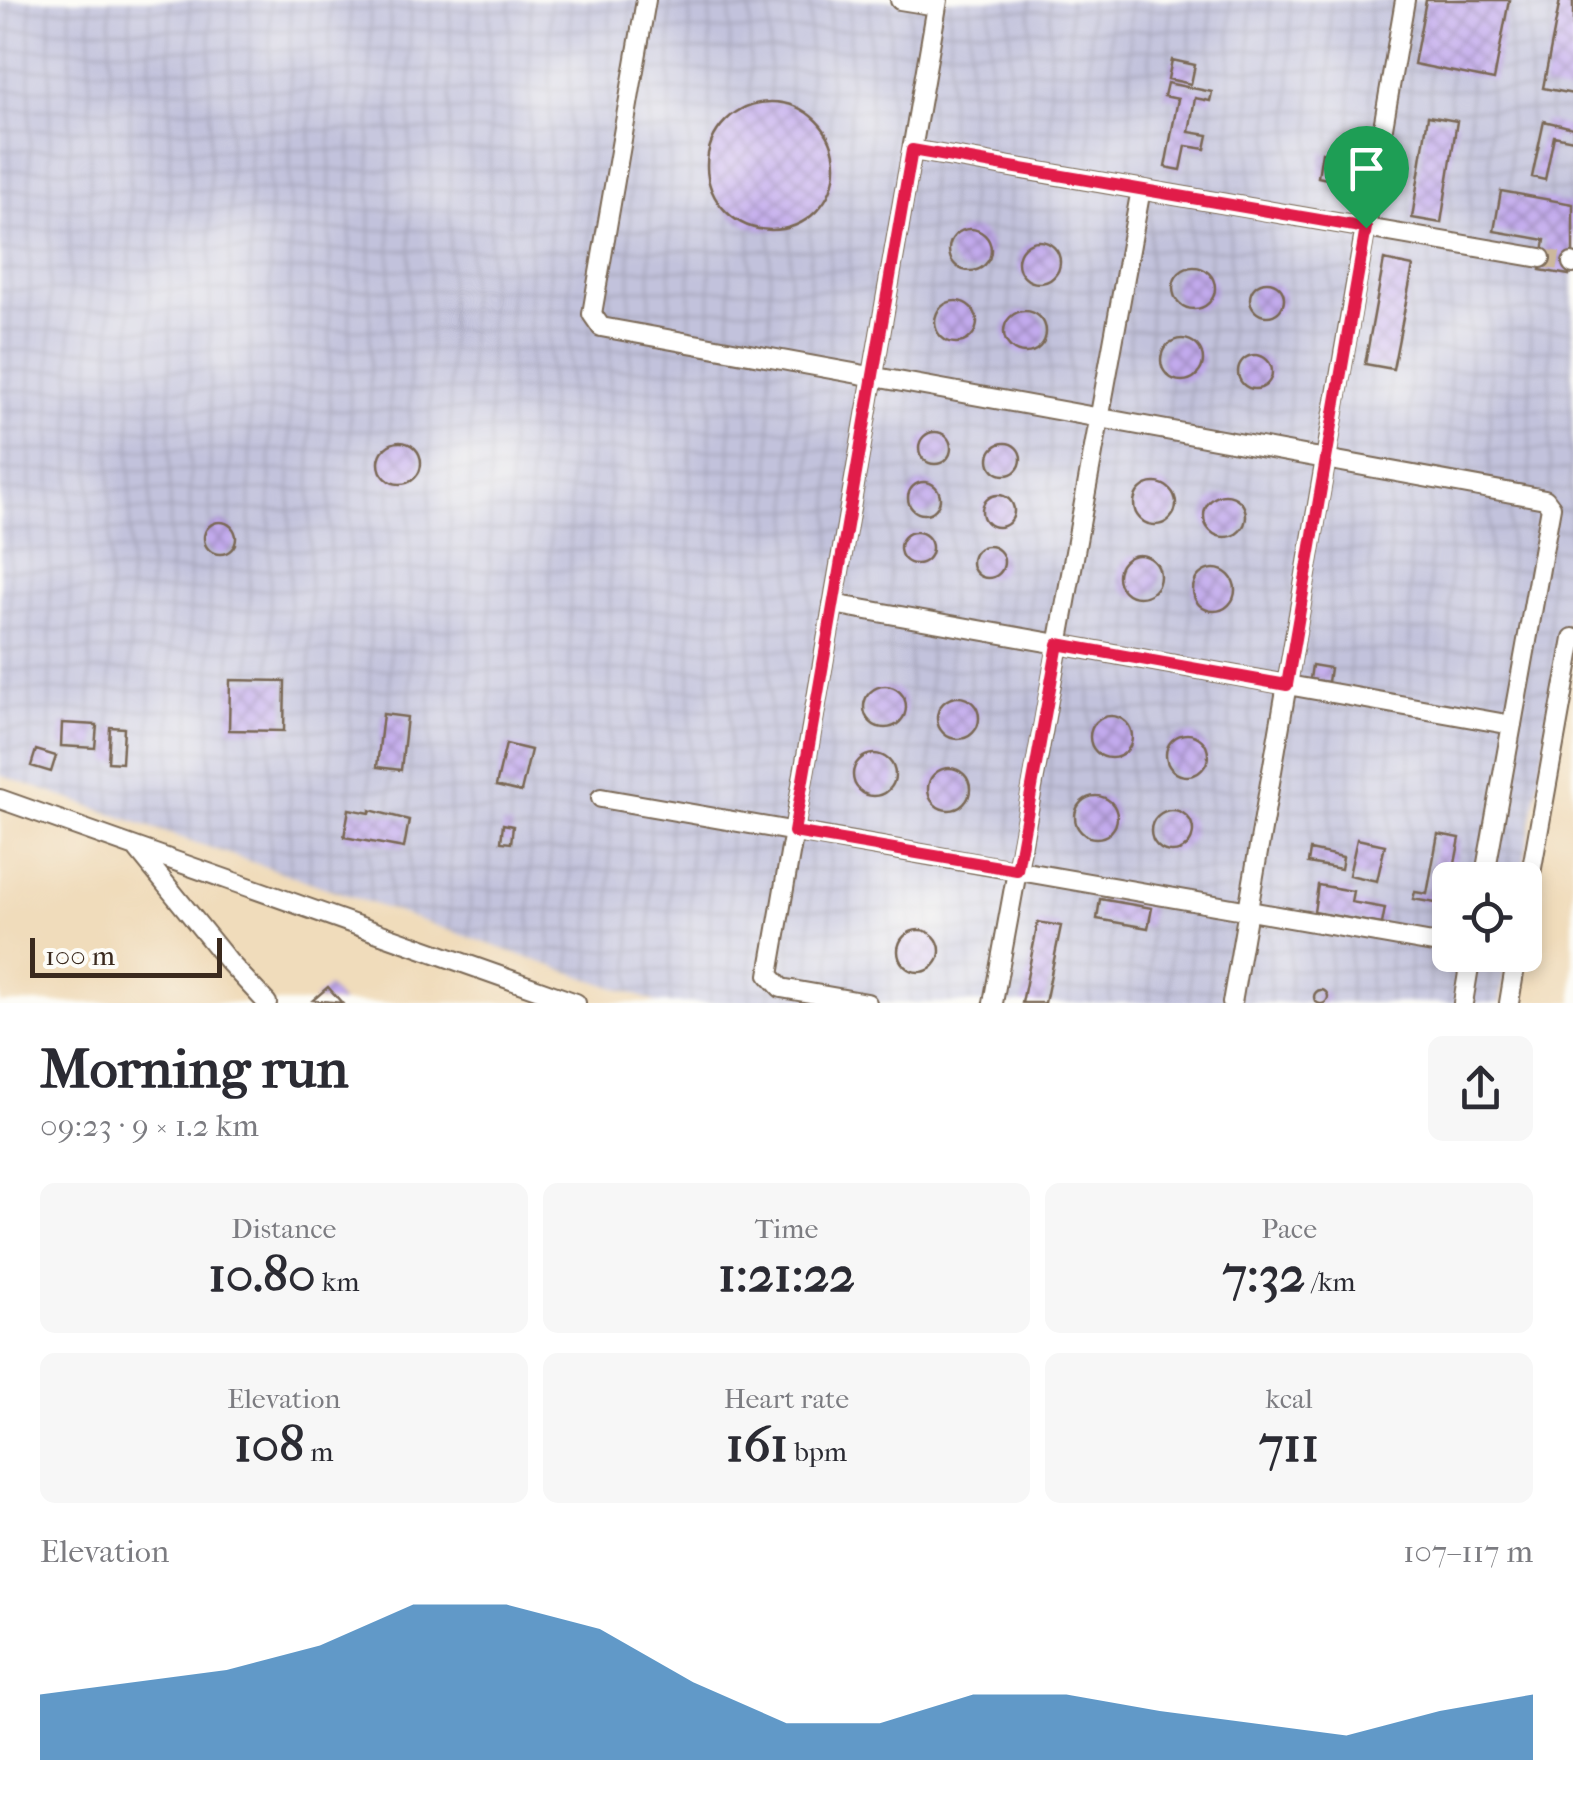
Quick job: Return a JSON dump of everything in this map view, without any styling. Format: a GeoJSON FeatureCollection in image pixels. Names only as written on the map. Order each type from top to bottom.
{"type":"FeatureCollection","features":[{"type":"Feature","properties":{"kind":"street"},"geometry":{"type":"LineString","coordinates":[[646,0],[592,314],[601,327],[1538,495],[1551,507],[1487,862]]}},
{"type":"Feature","properties":{"kind":"street"},"geometry":{"type":"LineString","coordinates":[[867,1003],[781,988],[769,975],[937,3],[900,0]]}},
{"type":"Feature","properties":{"kind":"street"},"geometry":{"type":"LineString","coordinates":[[1232,1003],[1405,0]]}},
{"type":"Feature","properties":{"kind":"street"},"geometry":{"type":"LineString","coordinates":[[912,150],[1542,258]]}},
{"type":"Feature","properties":{"kind":"street"},"geometry":{"type":"LineString","coordinates":[[993,1003],[1141,190]]}},
{"type":"Feature","properties":{"kind":"street"},"geometry":{"type":"LineString","coordinates":[[833,604],[1512,724]]}},
{"type":"Feature","properties":{"kind":"street"},"geometry":{"type":"LineString","coordinates":[[1533,862],[1573,638]]}},
{"type":"Feature","properties":{"kind":"street"},"geometry":{"type":"LineString","coordinates":[[601,798],[1432,943]]}},
{"type":"Feature","properties":{"kind":"street"},"geometry":{"type":"LineString","coordinates":[[0,799],[525,995],[576,1003]]}},
{"type":"Feature","properties":{"kind":"street"},"geometry":{"type":"LineString","coordinates":[[136,848],[267,1003]]}},
{"type":"Feature","properties":{"kind":"street"},"geometry":{"type":"LineString","coordinates":[[1462,1003],[1468,972]]}},
{"type":"Feature","properties":{"kind":"street"},"geometry":{"type":"LineString","coordinates":[[1509,1003],[1514,972]]}},
{"type":"Feature","properties":{"kind":"shaded area"},"geometry":{"type":"Polygon","coordinates":[[[0,0],[1573,0],[1573,587],[1524,862],[1432,862],[1432,972],[1505,972],[1500,1003],[659,1003],[0,775],[0,0]]]}},
{"type":"Feature","properties":{"kind":"building"},"geometry":{"type":"Polygon","coordinates":[[[1426,0],[1509,0],[1494,80],[1414,64],[1426,0]]]}},
{"type":"Feature","properties":{"kind":"building"},"geometry":{"type":"Polygon","coordinates":[[[1560,0],[1573,0],[1573,94],[1543,88],[1560,0]]]}},
{"type":"Feature","properties":{"kind":"building"},"geometry":{"type":"Polygon","coordinates":[[[1172,60],[1195,65],[1191,84],[1168,79],[1172,60]]]}},
{"type":"Feature","properties":{"kind":"building"},"geometry":{"type":"Polygon","coordinates":[[[1167,83],[1212,92],[1210,101],[1195,98],[1189,132],[1208,135],[1205,149],[1186,146],[1181,170],[1165,167],[1178,99],[1164,96],[1167,83]]]}},
{"type":"Feature","properties":{"kind":"building"},"geometry":{"type":"Polygon","coordinates":[[[771,102],[796,107],[816,121],[830,141],[835,166],[830,191],[816,211],[796,225],[771,230],[746,225],[726,211],[712,191],[707,166],[712,141],[726,121],[746,107],[771,102]]]}},
{"type":"Feature","properties":{"kind":"building"},"geometry":{"type":"Polygon","coordinates":[[[1428,116],[1457,121],[1441,223],[1412,218],[1428,116]]]}},
{"type":"Feature","properties":{"kind":"building"},"geometry":{"type":"Polygon","coordinates":[[[1544,121],[1573,128],[1573,140],[1554,136],[1545,180],[1532,177],[1544,121]]]}},
{"type":"Feature","properties":{"kind":"building"},"geometry":{"type":"Polygon","coordinates":[[[1322,152],[1336,155],[1331,180],[1318,177],[1322,152]]]}},
{"type":"Feature","properties":{"kind":"building"},"geometry":{"type":"Polygon","coordinates":[[[1501,191],[1573,204],[1569,275],[1540,270],[1545,240],[1494,231],[1501,191]]]}},
{"type":"Feature","properties":{"kind":"building"},"geometry":{"type":"Polygon","coordinates":[[[970,229],[985,235],[991,250],[985,265],[970,271],[955,265],[949,250],[955,235],[970,229]]]}},
{"type":"Feature","properties":{"kind":"building"},"geometry":{"type":"Polygon","coordinates":[[[1039,241],[1054,247],[1060,262],[1054,277],[1039,283],[1024,277],[1018,262],[1024,247],[1039,241]]]}},
{"type":"Feature","properties":{"kind":"building"},"geometry":{"type":"Polygon","coordinates":[[[1384,260],[1413,266],[1393,369],[1365,364],[1384,260]]]}},
{"type":"Feature","properties":{"kind":"building"},"geometry":{"type":"Polygon","coordinates":[[[1194,267],[1209,273],[1215,288],[1209,303],[1194,309],[1179,303],[1173,288],[1179,273],[1194,267]]]}},
{"type":"Feature","properties":{"kind":"building"},"geometry":{"type":"Polygon","coordinates":[[[1267,282],[1279,287],[1284,299],[1279,311],[1267,316],[1255,311],[1250,299],[1255,287],[1267,282]]]}},
{"type":"Feature","properties":{"kind":"building"},"geometry":{"type":"Polygon","coordinates":[[[956,301],[971,307],[977,322],[971,337],[956,343],[941,337],[935,322],[941,307],[956,301]]]}},
{"type":"Feature","properties":{"kind":"building"},"geometry":{"type":"Polygon","coordinates":[[[1025,311],[1040,317],[1046,332],[1040,347],[1025,353],[1010,347],[1004,332],[1010,317],[1025,311]]]}},
{"type":"Feature","properties":{"kind":"building"},"geometry":{"type":"Polygon","coordinates":[[[1182,339],[1197,345],[1203,360],[1197,375],[1182,381],[1167,375],[1161,360],[1167,345],[1182,339]]]}},
{"type":"Feature","properties":{"kind":"building"},"geometry":{"type":"Polygon","coordinates":[[[1255,355],[1267,360],[1272,372],[1267,384],[1255,389],[1243,384],[1238,372],[1243,360],[1255,355]]]}},
{"type":"Feature","properties":{"kind":"building"},"geometry":{"type":"Polygon","coordinates":[[[935,432],[946,437],[951,448],[946,459],[935,464],[924,459],[919,448],[924,437],[935,432]]]}},
{"type":"Feature","properties":{"kind":"building"},"geometry":{"type":"Polygon","coordinates":[[[400,442],[415,448],[421,463],[415,478],[400,484],[385,478],[379,463],[385,448],[400,442]]]}},
{"type":"Feature","properties":{"kind":"building"},"geometry":{"type":"Polygon","coordinates":[[[1005,443],[1016,448],[1021,459],[1016,470],[1005,475],[994,470],[989,459],[994,448],[1005,443]]]}},
{"type":"Feature","properties":{"kind":"building"},"geometry":{"type":"Polygon","coordinates":[[[924,482],[935,487],[940,498],[935,509],[924,514],[913,509],[908,498],[913,487],[924,482]]]}},
{"type":"Feature","properties":{"kind":"building"},"geometry":{"type":"Polygon","coordinates":[[[1155,483],[1170,489],[1176,504],[1170,519],[1155,525],[1140,519],[1134,504],[1140,489],[1155,483]]]}},
{"type":"Feature","properties":{"kind":"building"},"geometry":{"type":"Polygon","coordinates":[[[998,495],[1009,500],[1014,511],[1009,522],[998,527],[987,522],[982,511],[987,500],[998,495]]]}},
{"type":"Feature","properties":{"kind":"building"},"geometry":{"type":"Polygon","coordinates":[[[1225,495],[1240,501],[1246,516],[1240,531],[1225,537],[1210,531],[1204,516],[1210,501],[1225,495]]]}},
{"type":"Feature","properties":{"kind":"building"},"geometry":{"type":"Polygon","coordinates":[[[220,522],[231,527],[236,538],[231,549],[220,554],[209,549],[204,538],[209,527],[220,522]]]}},
{"type":"Feature","properties":{"kind":"building"},"geometry":{"type":"Polygon","coordinates":[[[916,532],[927,537],[932,548],[927,559],[916,564],[905,559],[900,548],[905,537],[916,532]]]}},
{"type":"Feature","properties":{"kind":"building"},"geometry":{"type":"Polygon","coordinates":[[[988,546],[999,551],[1004,562],[999,573],[988,578],[977,573],[972,562],[977,551],[988,546]]]}},
{"type":"Feature","properties":{"kind":"building"},"geometry":{"type":"Polygon","coordinates":[[[1139,555],[1154,561],[1160,576],[1154,591],[1139,597],[1124,591],[1118,576],[1124,561],[1139,555]]]}},
{"type":"Feature","properties":{"kind":"building"},"geometry":{"type":"Polygon","coordinates":[[[1214,569],[1229,575],[1235,590],[1229,605],[1214,611],[1199,605],[1193,590],[1199,575],[1214,569]]]}},
{"type":"Feature","properties":{"kind":"building"},"geometry":{"type":"Polygon","coordinates":[[[1312,665],[1330,668],[1328,682],[1310,679],[1312,665]]]}},
{"type":"Feature","properties":{"kind":"building"},"geometry":{"type":"Polygon","coordinates":[[[230,680],[285,681],[284,731],[229,730],[230,680]]]}},
{"type":"Feature","properties":{"kind":"building"},"geometry":{"type":"Polygon","coordinates":[[[885,686],[900,692],[906,707],[900,722],[885,728],[870,722],[864,707],[870,692],[885,686]]]}},
{"type":"Feature","properties":{"kind":"building"},"geometry":{"type":"Polygon","coordinates":[[[958,697],[973,703],[979,718],[973,733],[958,739],[943,733],[937,718],[943,703],[958,697]]]}},
{"type":"Feature","properties":{"kind":"building"},"geometry":{"type":"Polygon","coordinates":[[[383,714],[407,717],[401,770],[377,767],[383,714]]]}},
{"type":"Feature","properties":{"kind":"building"},"geometry":{"type":"Polygon","coordinates":[[[1111,716],[1126,722],[1132,737],[1126,752],[1111,758],[1096,752],[1090,737],[1096,722],[1111,716]]]}},
{"type":"Feature","properties":{"kind":"building"},"geometry":{"type":"Polygon","coordinates":[[[62,723],[97,725],[95,748],[61,746],[62,723]]]}},
{"type":"Feature","properties":{"kind":"building"},"geometry":{"type":"Polygon","coordinates":[[[110,727],[124,728],[122,763],[108,762],[110,727]]]}},
{"type":"Feature","properties":{"kind":"building"},"geometry":{"type":"Polygon","coordinates":[[[1187,734],[1202,740],[1208,755],[1202,770],[1187,776],[1172,770],[1166,755],[1172,740],[1187,734]]]}},
{"type":"Feature","properties":{"kind":"building"},"geometry":{"type":"Polygon","coordinates":[[[506,744],[531,750],[521,792],[496,786],[506,744]]]}},
{"type":"Feature","properties":{"kind":"building"},"geometry":{"type":"Polygon","coordinates":[[[36,750],[56,756],[51,772],[31,766],[36,750]]]}},
{"type":"Feature","properties":{"kind":"building"},"geometry":{"type":"Polygon","coordinates":[[[874,754],[889,760],[895,775],[889,790],[874,796],[859,790],[853,775],[859,760],[874,754]]]}},
{"type":"Feature","properties":{"kind":"building"},"geometry":{"type":"Polygon","coordinates":[[[949,768],[964,774],[970,789],[964,804],[949,810],[934,804],[928,789],[934,774],[949,768]]]}},
{"type":"Feature","properties":{"kind":"building"},"geometry":{"type":"Polygon","coordinates":[[[1096,796],[1111,802],[1117,817],[1111,832],[1096,838],[1081,832],[1075,817],[1081,802],[1096,796]]]}},
{"type":"Feature","properties":{"kind":"building"},"geometry":{"type":"Polygon","coordinates":[[[349,809],[409,820],[404,848],[344,837],[349,809]]]}},
{"type":"Feature","properties":{"kind":"building"},"geometry":{"type":"Polygon","coordinates":[[[1172,810],[1187,816],[1193,831],[1187,846],[1172,852],[1157,846],[1151,831],[1157,816],[1172,810]]]}},
{"type":"Feature","properties":{"kind":"building"},"geometry":{"type":"Polygon","coordinates":[[[503,824],[513,826],[511,843],[501,842],[503,824]]]}},
{"type":"Feature","properties":{"kind":"building"},"geometry":{"type":"Polygon","coordinates":[[[1438,834],[1460,838],[1455,862],[1433,862],[1438,834]]]}},
{"type":"Feature","properties":{"kind":"building"},"geometry":{"type":"Polygon","coordinates":[[[1357,839],[1385,845],[1377,881],[1349,875],[1357,839]]]}},
{"type":"Feature","properties":{"kind":"building"},"geometry":{"type":"Polygon","coordinates":[[[1310,850],[1343,857],[1341,869],[1308,863],[1310,850]]]}},
{"type":"Feature","properties":{"kind":"building"},"geometry":{"type":"Polygon","coordinates":[[[1432,867],[1432,902],[1413,899],[1415,892],[1427,894],[1432,867]]]}},
{"type":"Feature","properties":{"kind":"building"},"geometry":{"type":"Polygon","coordinates":[[[1318,885],[1353,891],[1351,902],[1385,908],[1382,924],[1314,912],[1318,885]]]}},
{"type":"Feature","properties":{"kind":"building"},"geometry":{"type":"Polygon","coordinates":[[[1100,899],[1152,908],[1148,928],[1097,919],[1100,899]]]}},
{"type":"Feature","properties":{"kind":"building"},"geometry":{"type":"Polygon","coordinates":[[[1038,922],[1061,926],[1045,1003],[1022,1003],[1038,922]]]}},
{"type":"Feature","properties":{"kind":"building"},"geometry":{"type":"Polygon","coordinates":[[[919,930],[934,936],[940,951],[934,966],[919,972],[904,966],[898,951],[904,936],[919,930]]]}},
{"type":"Feature","properties":{"kind":"building"},"geometry":{"type":"Polygon","coordinates":[[[328,987],[342,1003],[313,1000],[328,987]]]}},
{"type":"Feature","properties":{"kind":"building"},"geometry":{"type":"Polygon","coordinates":[[[1316,992],[1326,992],[1326,1002],[1316,1002],[1316,992]]]}},
{"type":"Feature","properties":{"kind":"tunnel"},"geometry":{"type":"LineString","coordinates":[[1541,258],[1572,263]]}},
{"type":"Feature","properties":{"kind":"route"},"geometry":{"type":"LineString","coordinates":[[912,150],[1366,228],[1287,685],[1058,644],[1017,870],[794,832],[912,150]]}}]}
